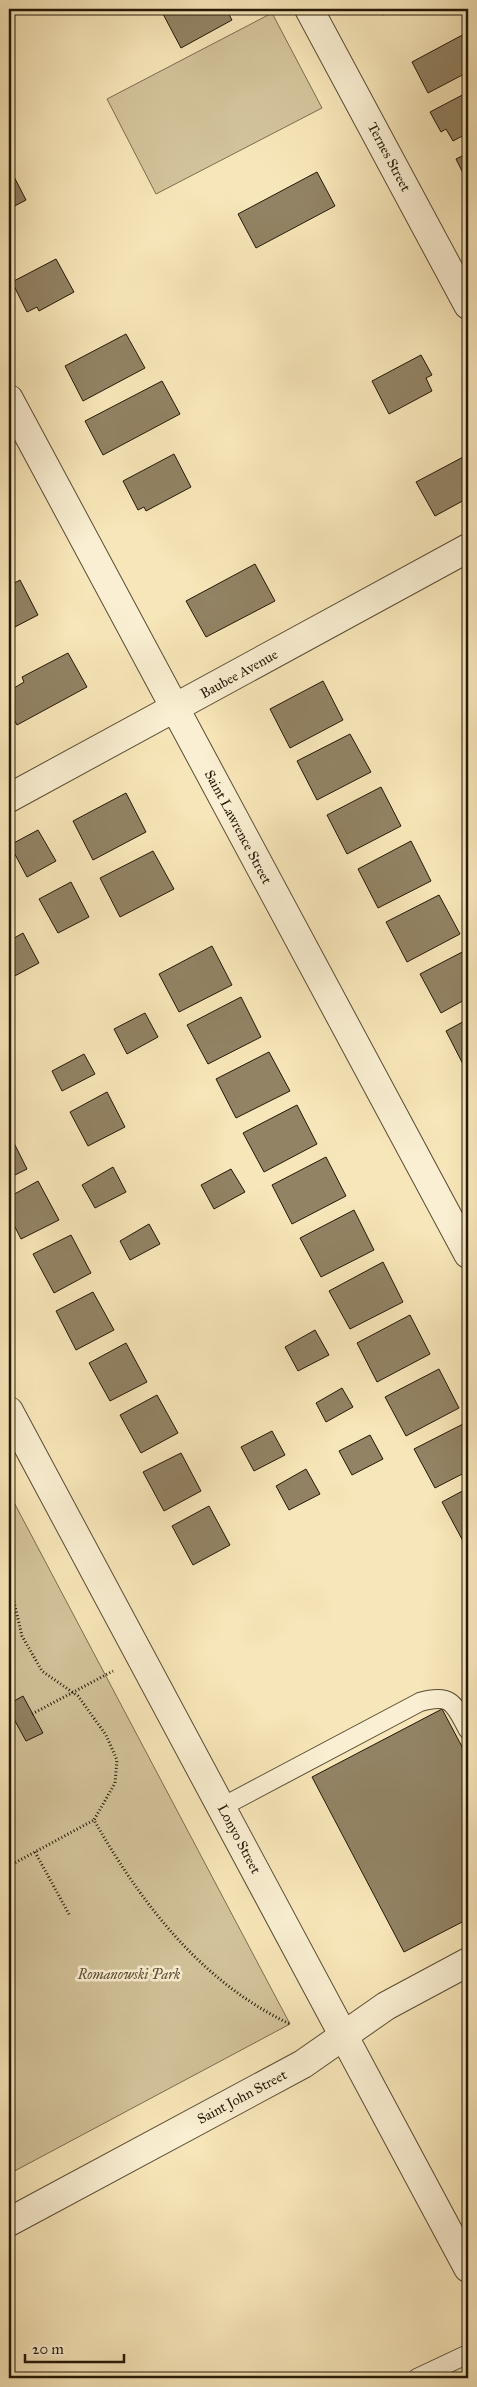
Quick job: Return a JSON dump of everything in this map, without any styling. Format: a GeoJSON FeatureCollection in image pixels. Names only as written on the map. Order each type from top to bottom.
{"type":"FeatureCollection","features":[{"type":"Feature","properties":{"kind":"street","name":"Ternes Street"},"geometry":{"type":"LineString","coordinates":[[309,9],[468,305]]}},
{"type":"Feature","properties":{"kind":"street","name":"Saint Lawrence Street"},"geometry":{"type":"LineString","coordinates":[[9,399],[468,1254]]}},
{"type":"Feature","properties":{"kind":"street","name":"Baubee Avenue"},"geometry":{"type":"LineString","coordinates":[[9,798],[468,548]]}},
{"type":"Feature","properties":{"kind":"street","name":"Lonyo Street"},"geometry":{"type":"LineString","coordinates":[[9,1411],[468,2268]]}},
{"type":"Feature","properties":{"kind":"street","name":"Saint John Street"},"geometry":{"type":"LineString","coordinates":[[9,2222],[303,2064],[386,2006],[468,1962]]}},
{"type":"Feature","properties":{"kind":"lane"},"geometry":{"type":"LineString","coordinates":[[222,1807],[420,1702],[439,1697],[448,1700],[457,1709],[468,1730]]}},
{"type":"Feature","properties":{"kind":"lane"},"geometry":{"type":"LineString","coordinates":[[417,2378],[468,2354]]}},
{"type":"Feature","properties":{"kind":"path"},"geometry":{"type":"LineString","coordinates":[[9,1581],[22,1636],[42,1671],[78,1696],[106,1735],[117,1760],[115,1783],[94,1820],[9,1866]]}},
{"type":"Feature","properties":{"kind":"path"},"geometry":{"type":"LineString","coordinates":[[32,1714],[140,1657]]}},
{"type":"Feature","properties":{"kind":"path"},"geometry":{"type":"LineString","coordinates":[[94,1820],[118,1863],[158,1918],[180,1942],[217,1978],[270,2014],[290,2024]]}},
{"type":"Feature","properties":{"kind":"path"},"geometry":{"type":"LineString","coordinates":[[35,1852],[70,1916]]}},
{"type":"Feature","properties":{"kind":"green space"},"geometry":{"type":"Polygon","coordinates":[[[272,13],[322,108],[156,194],[107,99],[272,13]]]}},
{"type":"Feature","properties":{"kind":"green space","name":"Romanowski Park"},"geometry":{"type":"Polygon","coordinates":[[[9,1493],[290,2024],[9,2174],[9,1493]]]}},
{"type":"Feature","properties":{"kind":"building"},"geometry":{"type":"Polygon","coordinates":[[[173,9],[226,9],[232,20],[181,48],[163,14],[173,9]]]}},
{"type":"Feature","properties":{"kind":"building"},"geometry":{"type":"Polygon","coordinates":[[[379,9],[394,9],[383,15],[379,9]]]}},
{"type":"Feature","properties":{"kind":"building"},"geometry":{"type":"Polygon","coordinates":[[[468,32],[468,72],[428,93],[412,62],[468,32]]]}},
{"type":"Feature","properties":{"kind":"building"},"geometry":{"type":"Polygon","coordinates":[[[468,92],[468,133],[453,141],[446,129],[441,132],[430,112],[468,92]]]}},
{"type":"Feature","properties":{"kind":"building"},"geometry":{"type":"Polygon","coordinates":[[[468,153],[468,177],[466,179],[456,159],[468,153]]]}},
{"type":"Feature","properties":{"kind":"building"},"geometry":{"type":"Polygon","coordinates":[[[9,167],[26,200],[9,209],[9,167]]]}},
{"type":"Feature","properties":{"kind":"building"},"geometry":{"type":"Polygon","coordinates":[[[317,172],[335,206],[256,248],[238,214],[317,172]]]}},
{"type":"Feature","properties":{"kind":"building"},"geometry":{"type":"Polygon","coordinates":[[[56,259],[74,292],[39,311],[37,307],[27,312],[12,282],[56,259]]]}},
{"type":"Feature","properties":{"kind":"building"},"geometry":{"type":"Polygon","coordinates":[[[126,334],[145,368],[83,401],[65,366],[126,334]]]}},
{"type":"Feature","properties":{"kind":"building"},"geometry":{"type":"Polygon","coordinates":[[[421,355],[432,375],[426,378],[432,391],[389,414],[372,381],[421,355]]]}},
{"type":"Feature","properties":{"kind":"building"},"geometry":{"type":"Polygon","coordinates":[[[162,381],[180,414],[103,455],[85,421],[162,381]]]}},
{"type":"Feature","properties":{"kind":"building"},"geometry":{"type":"Polygon","coordinates":[[[174,454],[191,487],[146,511],[144,507],[138,510],[123,481],[174,454]]]}},
{"type":"Feature","properties":{"kind":"building"},"geometry":{"type":"Polygon","coordinates":[[[467,455],[468,498],[435,516],[416,482],[467,455]]]}},
{"type":"Feature","properties":{"kind":"building"},"geometry":{"type":"Polygon","coordinates":[[[255,564],[275,601],[206,637],[186,601],[255,564]]]}},
{"type":"Feature","properties":{"kind":"building"},"geometry":{"type":"Polygon","coordinates":[[[20,580],[38,615],[9,630],[9,586],[20,580]]]}},
{"type":"Feature","properties":{"kind":"building"},"geometry":{"type":"Polygon","coordinates":[[[68,653],[87,687],[17,725],[9,710],[9,691],[24,682],[22,677],[68,653]]]}},
{"type":"Feature","properties":{"kind":"building"},"geometry":{"type":"Polygon","coordinates":[[[323,681],[343,720],[290,748],[270,709],[323,681]]]}},
{"type":"Feature","properties":{"kind":"building"},"geometry":{"type":"Polygon","coordinates":[[[350,734],[371,772],[317,800],[297,761],[350,734]]]}},
{"type":"Feature","properties":{"kind":"building"},"geometry":{"type":"Polygon","coordinates":[[[381,787],[401,826],[347,854],[327,815],[381,787]]]}},
{"type":"Feature","properties":{"kind":"building"},"geometry":{"type":"Polygon","coordinates":[[[126,793],[146,832],[93,860],[73,821],[126,793]]]}},
{"type":"Feature","properties":{"kind":"building"},"geometry":{"type":"Polygon","coordinates":[[[38,830],[56,861],[27,877],[10,845],[38,830]]]}},
{"type":"Feature","properties":{"kind":"building"},"geometry":{"type":"Polygon","coordinates":[[[411,841],[431,881],[378,908],[358,869],[411,841]]]}},
{"type":"Feature","properties":{"kind":"building"},"geometry":{"type":"Polygon","coordinates":[[[153,851],[174,889],[120,917],[100,878],[153,851]]]}},
{"type":"Feature","properties":{"kind":"building"},"geometry":{"type":"Polygon","coordinates":[[[71,882],[89,917],[58,933],[39,899],[71,882]]]}},
{"type":"Feature","properties":{"kind":"building"},"geometry":{"type":"Polygon","coordinates":[[[439,895],[460,934],[407,962],[386,922],[439,895]]]}},
{"type":"Feature","properties":{"kind":"building"},"geometry":{"type":"Polygon","coordinates":[[[23,933],[39,963],[9,979],[9,941],[23,933]]]}},
{"type":"Feature","properties":{"kind":"building"},"geometry":{"type":"Polygon","coordinates":[[[212,946],[232,985],[179,1012],[159,974],[212,946]]]}},
{"type":"Feature","properties":{"kind":"building"},"geometry":{"type":"Polygon","coordinates":[[[468,949],[468,998],[441,1013],[420,974],[468,949]]]}},
{"type":"Feature","properties":{"kind":"building"},"geometry":{"type":"Polygon","coordinates":[[[241,997],[261,1037],[208,1064],[187,1025],[241,997]]]}},
{"type":"Feature","properties":{"kind":"building"},"geometry":{"type":"Polygon","coordinates":[[[145,1013],[158,1037],[127,1054],[114,1029],[145,1013]]]}},
{"type":"Feature","properties":{"kind":"building"},"geometry":{"type":"Polygon","coordinates":[[[468,1019],[468,1069],[466,1070],[446,1031],[468,1019]]]}},
{"type":"Feature","properties":{"kind":"building"},"geometry":{"type":"Polygon","coordinates":[[[269,1052],[290,1091],[236,1118],[216,1079],[269,1052]]]}},
{"type":"Feature","properties":{"kind":"building"},"geometry":{"type":"Polygon","coordinates":[[[84,1054],[95,1074],[62,1091],[52,1071],[84,1054]]]}},
{"type":"Feature","properties":{"kind":"building"},"geometry":{"type":"Polygon","coordinates":[[[107,1092],[125,1127],[88,1146],[70,1112],[107,1092]]]}},
{"type":"Feature","properties":{"kind":"building"},"geometry":{"type":"Polygon","coordinates":[[[297,1105],[317,1144],[264,1172],[243,1133],[297,1105]]]}},
{"type":"Feature","properties":{"kind":"building"},"geometry":{"type":"Polygon","coordinates":[[[9,1133],[27,1169],[9,1178],[9,1133]]]}},
{"type":"Feature","properties":{"kind":"building"},"geometry":{"type":"Polygon","coordinates":[[[326,1157],[346,1196],[292,1224],[272,1185],[326,1157]]]}},
{"type":"Feature","properties":{"kind":"building"},"geometry":{"type":"Polygon","coordinates":[[[113,1167],[126,1192],[95,1208],[82,1185],[113,1167]]]}},
{"type":"Feature","properties":{"kind":"building"},"geometry":{"type":"Polygon","coordinates":[[[231,1169],[245,1192],[214,1209],[201,1185],[231,1169]]]}},
{"type":"Feature","properties":{"kind":"building"},"geometry":{"type":"Polygon","coordinates":[[[38,1181],[59,1220],[21,1239],[9,1215],[9,1197],[38,1181]]]}},
{"type":"Feature","properties":{"kind":"building"},"geometry":{"type":"Polygon","coordinates":[[[354,1210],[374,1250],[321,1277],[300,1238],[354,1210]]]}},
{"type":"Feature","properties":{"kind":"building"},"geometry":{"type":"Polygon","coordinates":[[[149,1224],[160,1244],[130,1260],[120,1241],[149,1224]]]}},
{"type":"Feature","properties":{"kind":"building"},"geometry":{"type":"Polygon","coordinates":[[[71,1235],[91,1273],[54,1293],[33,1254],[71,1235]]]}},
{"type":"Feature","properties":{"kind":"building"},"geometry":{"type":"Polygon","coordinates":[[[383,1262],[403,1302],[350,1329],[329,1291],[383,1262]]]}},
{"type":"Feature","properties":{"kind":"building"},"geometry":{"type":"Polygon","coordinates":[[[93,1292],[114,1330],[76,1350],[56,1311],[93,1292]]]}},
{"type":"Feature","properties":{"kind":"building"},"geometry":{"type":"Polygon","coordinates":[[[410,1315],[430,1354],[377,1382],[357,1343],[410,1315]]]}},
{"type":"Feature","properties":{"kind":"building"},"geometry":{"type":"Polygon","coordinates":[[[315,1330],[329,1355],[298,1371],[285,1347],[315,1330]]]}},
{"type":"Feature","properties":{"kind":"building"},"geometry":{"type":"Polygon","coordinates":[[[126,1343],[147,1382],[110,1401],[89,1363],[126,1343]]]}},
{"type":"Feature","properties":{"kind":"building"},"geometry":{"type":"Polygon","coordinates":[[[439,1369],[459,1408],[406,1436],[385,1397],[439,1369]]]}},
{"type":"Feature","properties":{"kind":"building"},"geometry":{"type":"Polygon","coordinates":[[[342,1388],[353,1407],[326,1422],[316,1403],[342,1388]]]}},
{"type":"Feature","properties":{"kind":"building"},"geometry":{"type":"Polygon","coordinates":[[[157,1395],[178,1433],[141,1453],[120,1415],[157,1395]]]}},
{"type":"Feature","properties":{"kind":"building"},"geometry":{"type":"Polygon","coordinates":[[[467,1422],[468,1471],[435,1488],[414,1449],[467,1422]]]}},
{"type":"Feature","properties":{"kind":"building"},"geometry":{"type":"Polygon","coordinates":[[[272,1431],[285,1455],[254,1471],[241,1447],[272,1431]]]}},
{"type":"Feature","properties":{"kind":"building"},"geometry":{"type":"Polygon","coordinates":[[[370,1435],[383,1459],[352,1475],[339,1451],[370,1435]]]}},
{"type":"Feature","properties":{"kind":"building"},"geometry":{"type":"Polygon","coordinates":[[[181,1453],[201,1491],[164,1511],[143,1472],[181,1453]]]}},
{"type":"Feature","properties":{"kind":"building"},"geometry":{"type":"Polygon","coordinates":[[[306,1469],[320,1494],[289,1510],[276,1486],[306,1469]]]}},
{"type":"Feature","properties":{"kind":"building"},"geometry":{"type":"Polygon","coordinates":[[[468,1488],[468,1538],[463,1541],[442,1502],[468,1488]]]}},
{"type":"Feature","properties":{"kind":"building"},"geometry":{"type":"Polygon","coordinates":[[[209,1506],[230,1545],[193,1565],[172,1526],[209,1506]]]}},
{"type":"Feature","properties":{"kind":"building"},"geometry":{"type":"Polygon","coordinates":[[[23,1696],[43,1733],[26,1741],[9,1710],[9,1704],[23,1696]]]}},
{"type":"Feature","properties":{"kind":"building"},"geometry":{"type":"Polygon","coordinates":[[[442,1709],[468,1758],[468,1919],[404,1952],[312,1777],[442,1709]]]}}]}
